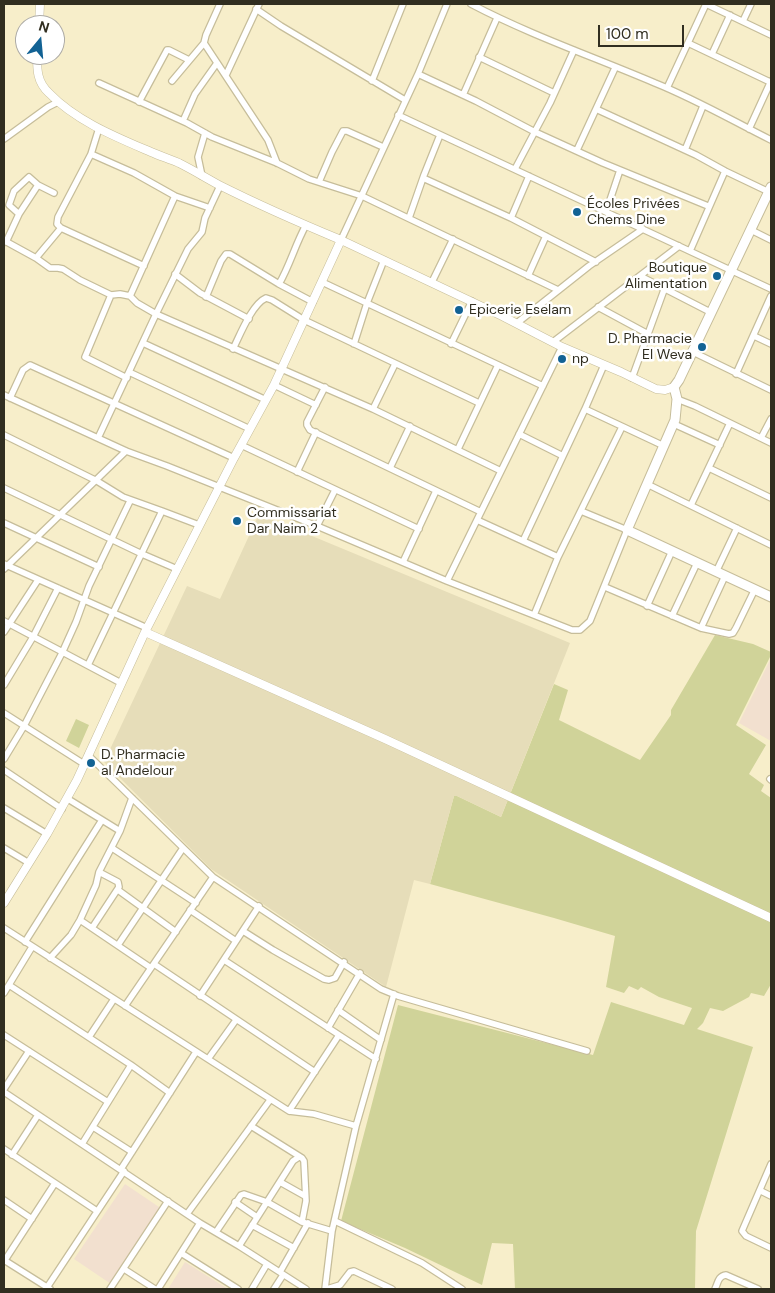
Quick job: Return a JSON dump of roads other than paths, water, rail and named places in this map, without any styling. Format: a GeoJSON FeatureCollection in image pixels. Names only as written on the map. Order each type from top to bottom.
{"type":"FeatureCollection","features":[{"type":"Feature","properties":{"kind":"main road"},"geometry":{"type":"LineString","coordinates":[[770,189],[678,383],[674,387],[677,399],[674,424],[627,530],[771,597]]}},
{"type":"Feature","properties":{"kind":"street"},"geometry":{"type":"LineString","coordinates":[[172,81],[204,43],[220,4]]}},
{"type":"Feature","properties":{"kind":"street"},"geometry":{"type":"LineString","coordinates":[[4,903],[68,799],[176,569],[274,385],[418,74],[447,4]]}},
{"type":"Feature","properties":{"kind":"street"},"geometry":{"type":"LineString","coordinates":[[471,4],[497,18],[667,88],[771,140]]}},
{"type":"Feature","properties":{"kind":"street"},"geometry":{"type":"LineString","coordinates":[[667,88],[706,4],[771,35]]}},
{"type":"Feature","properties":{"kind":"street"},"geometry":{"type":"LineString","coordinates":[[743,21],[751,4]]}},
{"type":"Feature","properties":{"kind":"street"},"geometry":{"type":"LineString","coordinates":[[372,81],[401,5]]}},
{"type":"Feature","properties":{"kind":"street"},"geometry":{"type":"LineString","coordinates":[[226,75],[257,7],[405,100]]}},
{"type":"Feature","properties":{"kind":"street"},"geometry":{"type":"LineString","coordinates":[[712,54],[730,15]]}},
{"type":"Feature","properties":{"kind":"street"},"geometry":{"type":"LineString","coordinates":[[463,95],[497,18]]}},
{"type":"Feature","properties":{"kind":"street"},"geometry":{"type":"LineString","coordinates":[[204,43],[268,140],[277,163]]}},
{"type":"Feature","properties":{"kind":"street"},"geometry":{"type":"LineString","coordinates":[[688,43],[771,81],[749,129]]}},
{"type":"Feature","properties":{"kind":"street"},"geometry":{"type":"LineString","coordinates":[[140,102],[167,50],[189,60]]}},
{"type":"Feature","properties":{"kind":"street"},"geometry":{"type":"LineString","coordinates":[[515,170],[574,50]]}},
{"type":"Feature","properties":{"kind":"street"},"geometry":{"type":"LineString","coordinates":[[479,57],[554,93]]}},
{"type":"Feature","properties":{"kind":"street"},"geometry":{"type":"LineString","coordinates":[[183,121],[195,94],[217,62]]}},
{"type":"Feature","properties":{"kind":"street"},"geometry":{"type":"LineString","coordinates":[[36,65],[36,72],[48,93],[72,112],[99,128],[150,152],[178,162],[220,186],[432,282],[553,342],[656,389],[665,390],[674,387]]}},
{"type":"Feature","properties":{"kind":"street"},"geometry":{"type":"LineString","coordinates":[[577,150],[615,68]]}},
{"type":"Feature","properties":{"kind":"street"},"geometry":{"type":"LineString","coordinates":[[418,74],[535,132],[620,170],[708,206]]}},
{"type":"Feature","properties":{"kind":"street"},"geometry":{"type":"LineString","coordinates":[[99,83],[205,133],[319,182],[362,196],[558,290]]}},
{"type":"Feature","properties":{"kind":"street"},"geometry":{"type":"LineString","coordinates":[[4,139],[48,106],[58,102]]}},
{"type":"Feature","properties":{"kind":"street"},"geometry":{"type":"LineString","coordinates":[[685,150],[703,106]]}},
{"type":"Feature","properties":{"kind":"street"},"geometry":{"type":"LineString","coordinates":[[596,109],[685,150],[725,171],[770,189]]}},
{"type":"Feature","properties":{"kind":"street"},"geometry":{"type":"LineString","coordinates":[[398,115],[771,289]]}},
{"type":"Feature","properties":{"kind":"street"},"geometry":{"type":"LineString","coordinates":[[99,128],[91,154],[56,221],[60,228],[144,266]]}},
{"type":"Feature","properties":{"kind":"street"},"geometry":{"type":"LineString","coordinates":[[319,182],[343,131],[347,131],[384,148]]}},
{"type":"Feature","properties":{"kind":"street"},"geometry":{"type":"LineString","coordinates":[[202,176],[198,157],[205,133]]}},
{"type":"Feature","properties":{"kind":"street"},"geometry":{"type":"LineString","coordinates":[[409,218],[422,178],[440,135]]}},
{"type":"Feature","properties":{"kind":"street"},"geometry":{"type":"LineString","coordinates":[[91,154],[175,196],[210,208]]}},
{"type":"Feature","properties":{"kind":"street"},"geometry":{"type":"LineString","coordinates":[[606,212],[620,170]]}},
{"type":"Feature","properties":{"kind":"street"},"geometry":{"type":"LineString","coordinates":[[690,251],[708,206],[725,171]]}},
{"type":"Feature","properties":{"kind":"street"},"geometry":{"type":"LineString","coordinates":[[511,218],[529,176]]}},
{"type":"Feature","properties":{"kind":"street"},"geometry":{"type":"LineString","coordinates":[[19,214],[9,205],[14,191],[29,177],[38,185],[54,193]]}},
{"type":"Feature","properties":{"kind":"street"},"geometry":{"type":"LineString","coordinates":[[422,178],[511,218],[596,262]]}},
{"type":"Feature","properties":{"kind":"street"},"geometry":{"type":"LineString","coordinates":[[38,185],[19,214],[5,241],[50,268],[63,270],[111,294],[130,296],[131,299],[156,314],[233,349],[325,387],[501,470]]}},
{"type":"Feature","properties":{"kind":"street"},"geometry":{"type":"LineString","coordinates":[[98,438],[175,274],[188,249],[202,232],[205,218],[220,186]]}},
{"type":"Feature","properties":{"kind":"street"},"geometry":{"type":"LineString","coordinates":[[130,296],[175,196]]}},
{"type":"Feature","properties":{"kind":"street"},"geometry":{"type":"LineString","coordinates":[[279,284],[291,262],[306,225]]}},
{"type":"Feature","properties":{"kind":"street"},"geometry":{"type":"LineString","coordinates":[[36,258],[60,228]]}},
{"type":"Feature","properties":{"kind":"street"},"geometry":{"type":"LineString","coordinates":[[517,323],[558,290],[643,229]]}},
{"type":"Feature","properties":{"kind":"street"},"geometry":{"type":"LineString","coordinates":[[751,230],[771,240]]}},
{"type":"Feature","properties":{"kind":"street"},"geometry":{"type":"LineString","coordinates":[[528,276],[546,236]]}},
{"type":"Feature","properties":{"kind":"street"},"geometry":{"type":"LineString","coordinates":[[432,282],[453,239]]}},
{"type":"Feature","properties":{"kind":"street"},"geometry":{"type":"LineString","coordinates":[[553,342],[680,246]]}},
{"type":"Feature","properties":{"kind":"street"},"geometry":{"type":"LineString","coordinates":[[206,297],[221,261],[226,254],[230,254],[313,302]]}},
{"type":"Feature","properties":{"kind":"street"},"geometry":{"type":"LineString","coordinates":[[354,344],[367,303],[384,260]]}},
{"type":"Feature","properties":{"kind":"street"},"geometry":{"type":"LineString","coordinates":[[175,274],[206,297],[249,319]]}},
{"type":"Feature","properties":{"kind":"street"},"geometry":{"type":"LineString","coordinates":[[640,276],[664,290],[712,312]]}},
{"type":"Feature","properties":{"kind":"street"},"geometry":{"type":"LineString","coordinates":[[322,282],[543,386]]}},
{"type":"Feature","properties":{"kind":"street"},"geometry":{"type":"LineString","coordinates":[[632,378],[664,290]]}},
{"type":"Feature","properties":{"kind":"street"},"geometry":{"type":"LineString","coordinates":[[111,294],[85,357],[250,429]]}},
{"type":"Feature","properties":{"kind":"street"},"geometry":{"type":"LineString","coordinates":[[736,374],[771,296]]}},
{"type":"Feature","properties":{"kind":"street"},"geometry":{"type":"LineString","coordinates":[[233,349],[255,308],[266,298],[304,320],[479,403]]}},
{"type":"Feature","properties":{"kind":"street"},"geometry":{"type":"LineString","coordinates":[[451,344],[472,302]]}},
{"type":"Feature","properties":{"kind":"street"},"geometry":{"type":"LineString","coordinates":[[598,307],[648,334]]}},
{"type":"Feature","properties":{"kind":"street"},"geometry":{"type":"LineString","coordinates":[[754,336],[771,344]]}},
{"type":"Feature","properties":{"kind":"street"},"geometry":{"type":"LineString","coordinates":[[143,343],[266,400]]}},
{"type":"Feature","properties":{"kind":"street"},"geometry":{"type":"LineString","coordinates":[[447,581],[562,346]]}},
{"type":"Feature","properties":{"kind":"street"},"geometry":{"type":"LineString","coordinates":[[693,352],[771,390]]}},
{"type":"Feature","properties":{"kind":"street"},"geometry":{"type":"LineString","coordinates":[[373,409],[395,364]]}},
{"type":"Feature","properties":{"kind":"street"},"geometry":{"type":"LineString","coordinates":[[234,458],[30,365],[23,370],[7,396],[126,451],[317,526],[447,581],[572,630],[580,630],[590,621],[627,530],[582,511]]}},
{"type":"Feature","properties":{"kind":"street"},"geometry":{"type":"LineString","coordinates":[[458,450],[498,365]]}},
{"type":"Feature","properties":{"kind":"street"},"geometry":{"type":"LineString","coordinates":[[523,541],[604,365]]}},
{"type":"Feature","properties":{"kind":"street"},"geometry":{"type":"LineString","coordinates":[[274,385],[316,405]]}},
{"type":"Feature","properties":{"kind":"street"},"geometry":{"type":"LineString","coordinates":[[325,387],[307,425],[310,430],[481,512]]}},
{"type":"Feature","properties":{"kind":"street"},"geometry":{"type":"LineString","coordinates":[[677,399],[771,443]]}},
{"type":"Feature","properties":{"kind":"street"},"geometry":{"type":"LineString","coordinates":[[585,409],[664,446]]}},
{"type":"Feature","properties":{"kind":"street"},"geometry":{"type":"LineString","coordinates":[[762,438],[771,418]]}},
{"type":"Feature","properties":{"kind":"street"},"geometry":{"type":"LineString","coordinates":[[691,505],[730,423]]}},
{"type":"Feature","properties":{"kind":"street"},"geometry":{"type":"LineString","coordinates":[[674,424],[720,445]]}},
{"type":"Feature","properties":{"kind":"street"},"geometry":{"type":"LineString","coordinates":[[390,468],[410,426]]}},
{"type":"Feature","properties":{"kind":"street"},"geometry":{"type":"LineString","coordinates":[[534,616],[558,557],[622,426]]}},
{"type":"Feature","properties":{"kind":"street"},"geometry":{"type":"LineString","coordinates":[[297,472],[316,432]]}},
{"type":"Feature","properties":{"kind":"street"},"geometry":{"type":"LineString","coordinates":[[519,434],[563,456]]}},
{"type":"Feature","properties":{"kind":"street"},"geometry":{"type":"LineString","coordinates":[[4,435],[96,481],[130,501],[199,525]]}},
{"type":"Feature","properties":{"kind":"street"},"geometry":{"type":"LineString","coordinates":[[241,445],[419,529]]}},
{"type":"Feature","properties":{"kind":"street"},"geometry":{"type":"LineString","coordinates":[[126,451],[5,567],[114,613],[146,630],[771,918]]}},
{"type":"Feature","properties":{"kind":"street"},"geometry":{"type":"LineString","coordinates":[[709,468],[771,498]]}},
{"type":"Feature","properties":{"kind":"street"},"geometry":{"type":"LineString","coordinates":[[648,484],[771,545]]}},
{"type":"Feature","properties":{"kind":"street"},"geometry":{"type":"LineString","coordinates":[[4,488],[176,569]]}},
{"type":"Feature","properties":{"kind":"street"},"geometry":{"type":"LineString","coordinates":[[317,526],[335,490]]}},
{"type":"Feature","properties":{"kind":"street"},"geometry":{"type":"LineString","coordinates":[[403,562],[436,491]]}},
{"type":"Feature","properties":{"kind":"street"},"geometry":{"type":"LineString","coordinates":[[4,759],[24,726],[62,653],[130,501]]}},
{"type":"Feature","properties":{"kind":"street"},"geometry":{"type":"LineString","coordinates":[[88,665],[162,511]]}},
{"type":"Feature","properties":{"kind":"street"},"geometry":{"type":"LineString","coordinates":[[477,520],[558,557]]}},
{"type":"Feature","properties":{"kind":"street"},"geometry":{"type":"LineString","coordinates":[[4,523],[99,567]]}},
{"type":"Feature","properties":{"kind":"street"},"geometry":{"type":"LineString","coordinates":[[701,628],[737,528]]}},
{"type":"Feature","properties":{"kind":"street"},"geometry":{"type":"LineString","coordinates":[[647,606],[672,551]]}},
{"type":"Feature","properties":{"kind":"street"},"geometry":{"type":"LineString","coordinates":[[672,616],[698,563]]}},
{"type":"Feature","properties":{"kind":"street"},"geometry":{"type":"LineString","coordinates":[[4,632],[6,623],[38,580]]}},
{"type":"Feature","properties":{"kind":"street"},"geometry":{"type":"LineString","coordinates":[[605,586],[701,628],[723,633],[733,632],[755,590]]}},
{"type":"Feature","properties":{"kind":"street"},"geometry":{"type":"LineString","coordinates":[[4,685],[33,637],[58,588]]}},
{"type":"Feature","properties":{"kind":"street"},"geometry":{"type":"LineString","coordinates":[[6,623],[121,683]]}},
{"type":"Feature","properties":{"kind":"street"},"geometry":{"type":"LineString","coordinates":[[4,713],[84,764]]}},
{"type":"Feature","properties":{"kind":"street"},"geometry":{"type":"LineString","coordinates":[[88,755],[213,877],[260,906],[382,989],[588,1051]]}},
{"type":"Feature","properties":{"kind":"street"},"geometry":{"type":"LineString","coordinates":[[4,770],[62,809]]}},
{"type":"Feature","properties":{"kind":"street"},"geometry":{"type":"LineString","coordinates":[[50,958],[71,935],[80,920],[96,885],[99,872],[120,831],[132,798]]}},
{"type":"Feature","properties":{"kind":"street"},"geometry":{"type":"LineString","coordinates":[[68,799],[120,831]]}},
{"type":"Feature","properties":{"kind":"street"},"geometry":{"type":"LineString","coordinates":[[4,808],[47,834]]}},
{"type":"Feature","properties":{"kind":"street"},"geometry":{"type":"LineString","coordinates":[[25,942],[102,820]]}},
{"type":"Feature","properties":{"kind":"street"},"geometry":{"type":"LineString","coordinates":[[4,848],[29,863]]}},
{"type":"Feature","properties":{"kind":"street"},"geometry":{"type":"LineString","coordinates":[[112,848],[196,903]]}},
{"type":"Feature","properties":{"kind":"street"},"geometry":{"type":"LineString","coordinates":[[118,946],[183,848]]}},
{"type":"Feature","properties":{"kind":"street"},"geometry":{"type":"LineString","coordinates":[[92,928],[118,890],[120,884],[99,872]]}},
{"type":"Feature","properties":{"kind":"street"},"geometry":{"type":"LineString","coordinates":[[125,1006],[213,877]]}},
{"type":"Feature","properties":{"kind":"street"},"geometry":{"type":"LineString","coordinates":[[118,890],[176,932]]}},
{"type":"Feature","properties":{"kind":"street"},"geometry":{"type":"LineString","coordinates":[[200,996],[260,906]]}},
{"type":"Feature","properties":{"kind":"street"},"geometry":{"type":"LineString","coordinates":[[190,910],[236,941]]}},
{"type":"Feature","properties":{"kind":"street"},"geometry":{"type":"LineString","coordinates":[[80,920],[315,1072]]}},
{"type":"Feature","properties":{"kind":"street"},"geometry":{"type":"LineString","coordinates":[[4,928],[270,1100],[289,1110],[314,1114],[356,1126]]}},
{"type":"Feature","properties":{"kind":"street"},"geometry":{"type":"LineString","coordinates":[[243,930],[273,950],[324,979],[335,978],[344,962]]}},
{"type":"Feature","properties":{"kind":"street"},"geometry":{"type":"LineString","coordinates":[[4,993],[32,947]]}},
{"type":"Feature","properties":{"kind":"street"},"geometry":{"type":"LineString","coordinates":[[224,960],[376,1059]]}},
{"type":"Feature","properties":{"kind":"street"},"geometry":{"type":"LineString","coordinates":[[328,1028],[360,973]]}},
{"type":"Feature","properties":{"kind":"street"},"geometry":{"type":"LineString","coordinates":[[9,985],[170,1092]]}},
{"type":"Feature","properties":{"kind":"street"},"geometry":{"type":"LineString","coordinates":[[392,1289],[354,1271],[350,1272],[340,1285],[326,1289],[332,1231],[356,1126],[394,994]]}},
{"type":"Feature","properties":{"kind":"street"},"geometry":{"type":"LineString","coordinates":[[89,1037],[114,999]]}},
{"type":"Feature","properties":{"kind":"street"},"geometry":{"type":"LineString","coordinates":[[338,1010],[381,1040]]}},
{"type":"Feature","properties":{"kind":"street"},"geometry":{"type":"LineString","coordinates":[[208,1059],[236,1020]]}},
{"type":"Feature","properties":{"kind":"street"},"geometry":{"type":"LineString","coordinates":[[4,1035],[108,1102]]}},
{"type":"Feature","properties":{"kind":"street"},"geometry":{"type":"LineString","coordinates":[[289,1110],[339,1035]]}},
{"type":"Feature","properties":{"kind":"street"},"geometry":{"type":"LineString","coordinates":[[29,1051],[4,1090],[168,1202],[306,1289]]}},
{"type":"Feature","properties":{"kind":"street"},"geometry":{"type":"LineString","coordinates":[[56,1183],[4,1260],[48,1289],[196,1052]]}},
{"type":"Feature","properties":{"kind":"street"},"geometry":{"type":"LineString","coordinates":[[82,1144],[131,1065]]}},
{"type":"Feature","properties":{"kind":"street"},"geometry":{"type":"LineString","coordinates":[[187,1214],[270,1100]]}},
{"type":"Feature","properties":{"kind":"street"},"geometry":{"type":"LineString","coordinates":[[12,1155],[38,1115]]}},
{"type":"Feature","properties":{"kind":"street"},"geometry":{"type":"LineString","coordinates":[[251,1126],[304,1161],[305,1222],[274,1289]]}},
{"type":"Feature","properties":{"kind":"street"},"geometry":{"type":"LineString","coordinates":[[93,1127],[132,1152]]}},
{"type":"Feature","properties":{"kind":"street"},"geometry":{"type":"LineString","coordinates":[[4,1149],[97,1211]]}},
{"type":"Feature","properties":{"kind":"street"},"geometry":{"type":"LineString","coordinates":[[239,1246],[293,1161],[299,1157]]}},
{"type":"Feature","properties":{"kind":"street"},"geometry":{"type":"LineString","coordinates":[[771,1164],[761,1191],[742,1230],[746,1236],[771,1248]]}},
{"type":"Feature","properties":{"kind":"street"},"geometry":{"type":"LineString","coordinates":[[280,1182],[306,1196]]}},
{"type":"Feature","properties":{"kind":"street"},"geometry":{"type":"LineString","coordinates":[[761,1191],[771,1196]]}},
{"type":"Feature","properties":{"kind":"street"},"geometry":{"type":"LineString","coordinates":[[216,1232],[235,1202],[244,1194],[267,1202],[305,1222],[332,1231]]}},
{"type":"Feature","properties":{"kind":"street"},"geometry":{"type":"LineString","coordinates":[[4,1200],[32,1219]]}},
{"type":"Feature","properties":{"kind":"street"},"geometry":{"type":"LineString","coordinates":[[110,1289],[168,1202]]}},
{"type":"Feature","properties":{"kind":"street"},"geometry":{"type":"LineString","coordinates":[[235,1202],[257,1217]]}},
{"type":"Feature","properties":{"kind":"street"},"geometry":{"type":"LineString","coordinates":[[335,1221],[422,1264],[462,1289]]}},
{"type":"Feature","properties":{"kind":"street"},"geometry":{"type":"LineString","coordinates":[[124,1269],[156,1289],[200,1223]]}},
{"type":"Feature","properties":{"kind":"street"},"geometry":{"type":"LineString","coordinates":[[252,1225],[294,1248]]}},
{"type":"Feature","properties":{"kind":"street"},"geometry":{"type":"LineString","coordinates":[[181,1253],[238,1289]]}},
{"type":"Feature","properties":{"kind":"street"},"geometry":{"type":"LineString","coordinates":[[252,1289],[267,1264]]}},
{"type":"Feature","properties":{"kind":"street"},"geometry":{"type":"LineString","coordinates":[[715,1289],[719,1279],[726,1275],[758,1289]]}},
{"type":"Feature","properties":{"kind":"place","name":"Écoles Privées Chems Dine"},"geometry":{"type":"Point","coordinates":[577,212]}},
{"type":"Feature","properties":{"kind":"place","name":"Boutique Alimentation"},"geometry":{"type":"Point","coordinates":[717,276]}},
{"type":"Feature","properties":{"kind":"place","name":"Epicerie Eselam"},"geometry":{"type":"Point","coordinates":[459,310]}},
{"type":"Feature","properties":{"kind":"place","name":"D. Pharmacie El Weva"},"geometry":{"type":"Point","coordinates":[702,347]}},
{"type":"Feature","properties":{"kind":"place","name":"np"},"geometry":{"type":"Point","coordinates":[562,359]}},
{"type":"Feature","properties":{"kind":"place","name":"Commissariat Dar Naim 2"},"geometry":{"type":"Point","coordinates":[237,521]}},
{"type":"Feature","properties":{"kind":"place","name":"D. Pharmacie al Andelour"},"geometry":{"type":"Point","coordinates":[91,763]}}]}
